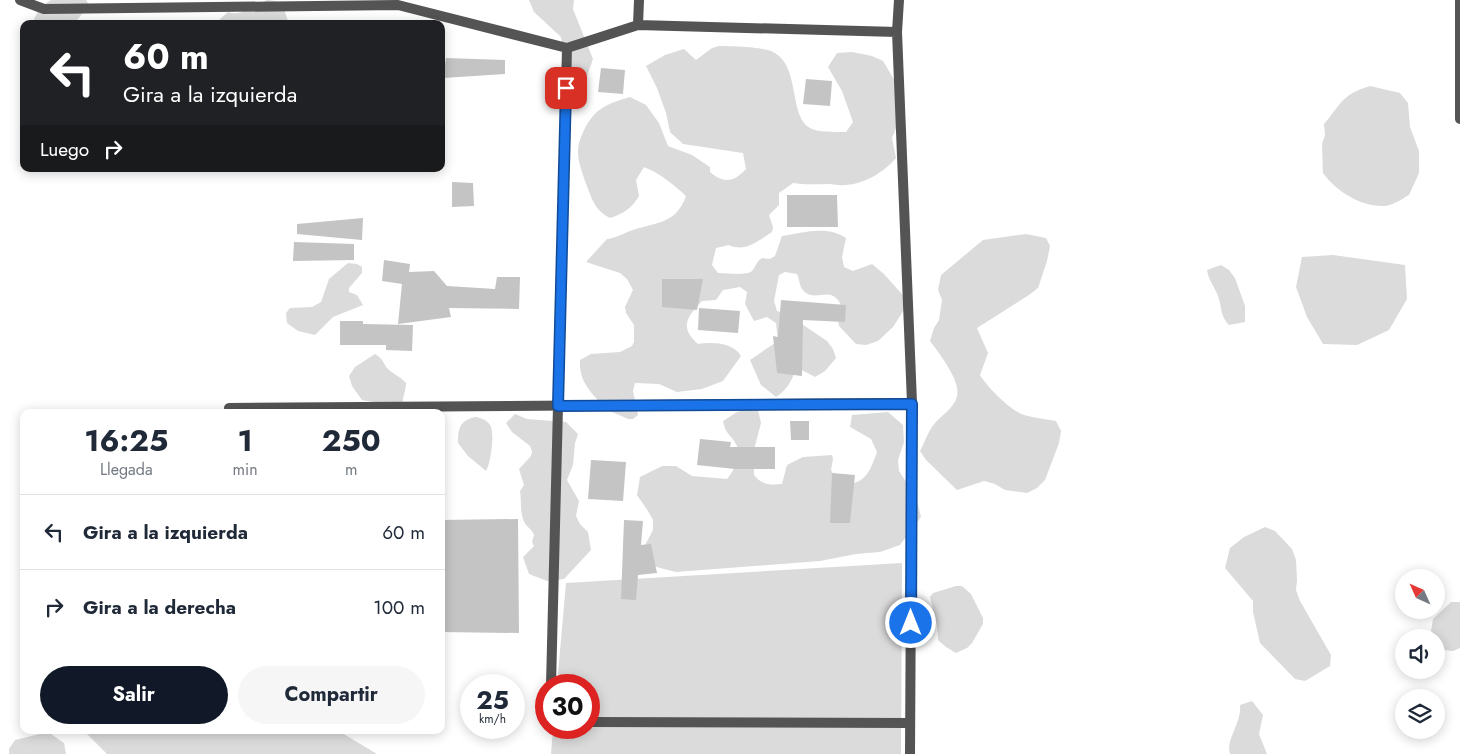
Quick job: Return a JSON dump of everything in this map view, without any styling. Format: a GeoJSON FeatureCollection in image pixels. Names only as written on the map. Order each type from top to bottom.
{"type":"FeatureCollection","features":[{"type":"Feature","properties":{"kind":"street"},"geometry":{"type":"LineString","coordinates":[[20,0],[44,9],[398,5],[567,48],[638,25],[898,32]]}},
{"type":"Feature","properties":{"kind":"street"},"geometry":{"type":"LineString","coordinates":[[638,25],[639,0]]}},
{"type":"Feature","properties":{"kind":"street"},"geometry":{"type":"LineString","coordinates":[[899,0],[898,32],[912,404],[910,754]]}},
{"type":"Feature","properties":{"kind":"street"},"geometry":{"type":"LineString","coordinates":[[1460,0],[1460,119]]}},
{"type":"Feature","properties":{"kind":"street"},"geometry":{"type":"LineString","coordinates":[[551,674],[567,48]]}},
{"type":"Feature","properties":{"kind":"street"},"geometry":{"type":"LineString","coordinates":[[229,408],[912,404]]}},
{"type":"Feature","properties":{"kind":"street"},"geometry":{"type":"LineString","coordinates":[[600,722],[910,723]]}},
{"type":"Feature","properties":{"kind":"shaded area"},"geometry":{"type":"Polygon","coordinates":[[[51,0],[86,0],[89,5],[77,20],[34,20],[40,7],[51,0]]]}},
{"type":"Feature","properties":{"kind":"shaded area"},"geometry":{"type":"Polygon","coordinates":[[[267,0],[276,1],[284,9],[288,20],[220,20],[228,12],[243,12],[267,0]]]}},
{"type":"Feature","properties":{"kind":"shaded area"},"geometry":{"type":"Polygon","coordinates":[[[529,0],[574,0],[573,9],[593,59],[587,76],[571,69],[564,54],[561,37],[534,12],[529,0]]]}},
{"type":"Feature","properties":{"kind":"shaded area"},"geometry":{"type":"Polygon","coordinates":[[[719,46],[769,50],[782,59],[792,81],[800,117],[806,125],[815,130],[846,132],[853,122],[842,91],[828,67],[837,53],[852,52],[872,56],[883,61],[899,88],[902,113],[892,138],[896,158],[885,168],[873,177],[852,184],[793,183],[779,193],[779,205],[769,215],[773,227],[772,232],[746,247],[729,245],[716,248],[712,265],[718,273],[749,273],[762,258],[770,259],[775,256],[782,236],[814,231],[831,232],[846,238],[842,257],[844,267],[853,271],[872,264],[884,274],[909,302],[893,327],[878,341],[866,345],[856,344],[839,326],[838,319],[843,310],[835,297],[830,295],[815,296],[805,292],[797,274],[785,272],[779,275],[774,301],[777,311],[787,314],[827,341],[833,349],[836,358],[825,371],[815,377],[796,367],[789,385],[776,397],[761,385],[750,360],[778,341],[776,323],[767,317],[754,321],[745,304],[747,292],[740,287],[723,290],[716,300],[702,301],[689,317],[687,327],[688,332],[698,344],[722,344],[733,348],[741,356],[723,381],[702,389],[677,392],[659,384],[635,383],[633,391],[638,415],[633,419],[628,419],[596,405],[597,399],[582,377],[580,360],[591,354],[620,352],[632,346],[634,342],[634,325],[626,313],[625,307],[633,290],[627,279],[620,273],[586,262],[607,239],[671,217],[682,205],[686,196],[656,173],[644,167],[636,180],[639,196],[633,204],[619,215],[610,218],[606,216],[594,202],[583,175],[578,152],[580,141],[587,124],[598,111],[605,106],[630,97],[646,105],[659,123],[668,146],[692,155],[710,167],[710,172],[715,176],[724,180],[737,177],[746,169],[743,153],[683,144],[670,132],[666,113],[657,88],[646,66],[665,55],[684,49],[696,60],[712,48],[719,46]]]}},
{"type":"Feature","properties":{"kind":"shaded area"},"geometry":{"type":"Polygon","coordinates":[[[1370,86],[1400,93],[1408,103],[1410,127],[1419,151],[1419,173],[1409,195],[1387,206],[1375,206],[1350,197],[1328,180],[1323,173],[1322,144],[1325,135],[1324,124],[1347,96],[1370,86]]]}},
{"type":"Feature","properties":{"kind":"shaded area"},"geometry":{"type":"Polygon","coordinates":[[[1026,234],[1046,238],[1050,246],[1047,261],[1038,288],[977,328],[988,353],[980,375],[1000,398],[1019,413],[1056,421],[1061,431],[1059,443],[1045,480],[1037,488],[1027,493],[1005,490],[995,484],[984,481],[957,490],[926,460],[920,451],[928,433],[951,407],[957,396],[953,375],[930,341],[939,320],[942,300],[938,290],[941,275],[983,240],[1026,234]]]}},
{"type":"Feature","properties":{"kind":"shaded area"},"geometry":{"type":"Polygon","coordinates":[[[1333,255],[1405,265],[1407,299],[1389,330],[1357,345],[1323,344],[1307,317],[1296,287],[1302,257],[1333,255]]]}},
{"type":"Feature","properties":{"kind":"shaded area"},"geometry":{"type":"Polygon","coordinates":[[[348,263],[357,264],[362,267],[362,273],[349,288],[349,292],[357,295],[363,305],[333,317],[315,335],[298,331],[287,323],[286,313],[290,308],[312,307],[321,302],[329,279],[348,263]]]}},
{"type":"Feature","properties":{"kind":"shaded area"},"geometry":{"type":"Polygon","coordinates":[[[1221,265],[1229,270],[1235,278],[1245,306],[1245,322],[1229,325],[1224,318],[1218,296],[1207,270],[1221,265]]]}},
{"type":"Feature","properties":{"kind":"shaded area"},"geometry":{"type":"Polygon","coordinates":[[[375,354],[381,358],[389,370],[406,383],[402,402],[404,409],[382,409],[379,403],[362,400],[352,386],[349,376],[355,367],[375,354]]]}},
{"type":"Feature","properties":{"kind":"shaded area"},"geometry":{"type":"Polygon","coordinates":[[[747,409],[758,410],[761,423],[754,450],[754,475],[766,484],[782,484],[787,465],[803,457],[832,455],[831,470],[838,483],[847,484],[860,481],[868,473],[877,452],[871,439],[850,427],[852,415],[888,412],[903,425],[904,442],[898,460],[899,471],[916,497],[921,517],[900,545],[880,552],[856,554],[820,561],[676,572],[641,561],[645,545],[653,530],[653,520],[637,495],[640,477],[662,466],[676,466],[692,476],[727,479],[736,464],[738,450],[723,421],[737,412],[747,409]]]}},
{"type":"Feature","properties":{"kind":"shaded area"},"geometry":{"type":"Polygon","coordinates":[[[515,414],[527,419],[566,422],[578,434],[575,443],[573,465],[567,480],[579,501],[576,516],[580,524],[588,532],[591,550],[564,579],[547,581],[529,574],[523,557],[534,546],[532,542],[534,535],[522,517],[520,491],[524,485],[519,469],[531,456],[532,451],[530,446],[512,432],[506,423],[515,414]]]}},
{"type":"Feature","properties":{"kind":"shaded area"},"geometry":{"type":"Polygon","coordinates":[[[476,417],[490,425],[492,434],[492,448],[486,471],[468,456],[458,443],[459,429],[463,423],[476,417]]]}},
{"type":"Feature","properties":{"kind":"shaded area"},"geometry":{"type":"Polygon","coordinates":[[[1265,527],[1275,531],[1292,549],[1296,560],[1296,590],[1300,601],[1331,655],[1330,666],[1305,681],[1295,679],[1260,643],[1253,612],[1253,601],[1225,568],[1230,548],[1244,537],[1265,527]]]}},
{"type":"Feature","properties":{"kind":"shaded area"},"geometry":{"type":"Polygon","coordinates":[[[902,563],[901,754],[551,754],[552,739],[600,739],[600,674],[558,674],[566,583],[902,563]]]}},
{"type":"Feature","properties":{"kind":"shaded area"},"geometry":{"type":"Polygon","coordinates":[[[962,586],[971,594],[983,618],[983,624],[972,643],[967,648],[956,653],[938,640],[937,625],[930,597],[933,593],[962,586]]]}},
{"type":"Feature","properties":{"kind":"shaded area"},"geometry":{"type":"Polygon","coordinates":[[[1451,602],[1460,602],[1460,648],[1453,651],[1445,650],[1445,629],[1431,629],[1433,619],[1445,619],[1445,608],[1451,602]]]}},
{"type":"Feature","properties":{"kind":"shaded area"},"geometry":{"type":"Polygon","coordinates":[[[1252,701],[1263,715],[1259,734],[1267,754],[1230,754],[1230,743],[1239,718],[1240,705],[1252,701]]]}},
{"type":"Feature","properties":{"kind":"shaded area"},"geometry":{"type":"Polygon","coordinates":[[[40,734],[51,734],[64,743],[66,754],[9,754],[9,749],[15,740],[40,734]]]}},
{"type":"Feature","properties":{"kind":"shaded area"},"geometry":{"type":"Polygon","coordinates":[[[87,734],[344,734],[377,754],[107,754],[87,734]]]}},
{"type":"Feature","properties":{"kind":"building"},"geometry":{"type":"Polygon","coordinates":[[[446,58],[505,60],[505,74],[445,78],[446,58]]]}},
{"type":"Feature","properties":{"kind":"building"},"geometry":{"type":"Polygon","coordinates":[[[601,68],[625,70],[623,94],[598,92],[601,68]]]}},
{"type":"Feature","properties":{"kind":"building"},"geometry":{"type":"Polygon","coordinates":[[[806,79],[832,81],[830,106],[803,104],[806,79]]]}},
{"type":"Feature","properties":{"kind":"building"},"geometry":{"type":"Polygon","coordinates":[[[452,182],[473,183],[474,206],[452,207],[452,182]]]}},
{"type":"Feature","properties":{"kind":"building"},"geometry":{"type":"Polygon","coordinates":[[[787,195],[837,195],[838,227],[787,227],[787,195]]]}},
{"type":"Feature","properties":{"kind":"building"},"geometry":{"type":"Polygon","coordinates":[[[363,218],[362,240],[297,234],[297,224],[363,218]]]}},
{"type":"Feature","properties":{"kind":"building"},"geometry":{"type":"Polygon","coordinates":[[[294,242],[354,244],[354,260],[293,261],[294,242]]]}},
{"type":"Feature","properties":{"kind":"building"},"geometry":{"type":"Polygon","coordinates":[[[384,260],[410,264],[409,272],[434,271],[447,286],[495,289],[497,277],[520,277],[519,309],[449,308],[451,317],[398,324],[402,284],[382,281],[384,260]]]}},
{"type":"Feature","properties":{"kind":"building"},"geometry":{"type":"Polygon","coordinates":[[[662,279],[703,279],[697,310],[662,307],[662,279]]]}},
{"type":"Feature","properties":{"kind":"building"},"geometry":{"type":"Polygon","coordinates":[[[781,300],[846,305],[845,322],[803,320],[802,376],[777,373],[773,336],[778,337],[781,300]]]}},
{"type":"Feature","properties":{"kind":"building"},"geometry":{"type":"Polygon","coordinates":[[[699,308],[740,311],[738,333],[698,330],[699,308]]]}},
{"type":"Feature","properties":{"kind":"building"},"geometry":{"type":"Polygon","coordinates":[[[340,321],[363,321],[363,324],[413,325],[412,351],[386,350],[386,345],[340,345],[340,321]]]}},
{"type":"Feature","properties":{"kind":"building"},"geometry":{"type":"Polygon","coordinates":[[[790,421],[809,421],[809,440],[791,440],[790,421]]]}},
{"type":"Feature","properties":{"kind":"building"},"geometry":{"type":"Polygon","coordinates":[[[700,439],[731,442],[730,447],[775,447],[775,469],[735,469],[697,465],[700,439]]]}},
{"type":"Feature","properties":{"kind":"building"},"geometry":{"type":"Polygon","coordinates":[[[591,460],[626,462],[623,501],[588,499],[591,460]]]}},
{"type":"Feature","properties":{"kind":"building"},"geometry":{"type":"Polygon","coordinates":[[[832,473],[855,475],[850,523],[830,523],[832,473]]]}},
{"type":"Feature","properties":{"kind":"building"},"geometry":{"type":"Polygon","coordinates":[[[518,519],[519,633],[445,632],[445,520],[518,519]]]}},
{"type":"Feature","properties":{"kind":"building"},"geometry":{"type":"Polygon","coordinates":[[[624,520],[643,521],[641,545],[651,544],[657,573],[638,575],[636,600],[621,599],[624,520]]]}},
{"type":"Feature","properties":{"kind":"route"},"geometry":{"type":"LineString","coordinates":[[566,88],[558,406],[912,404],[911,623]]}}]}
